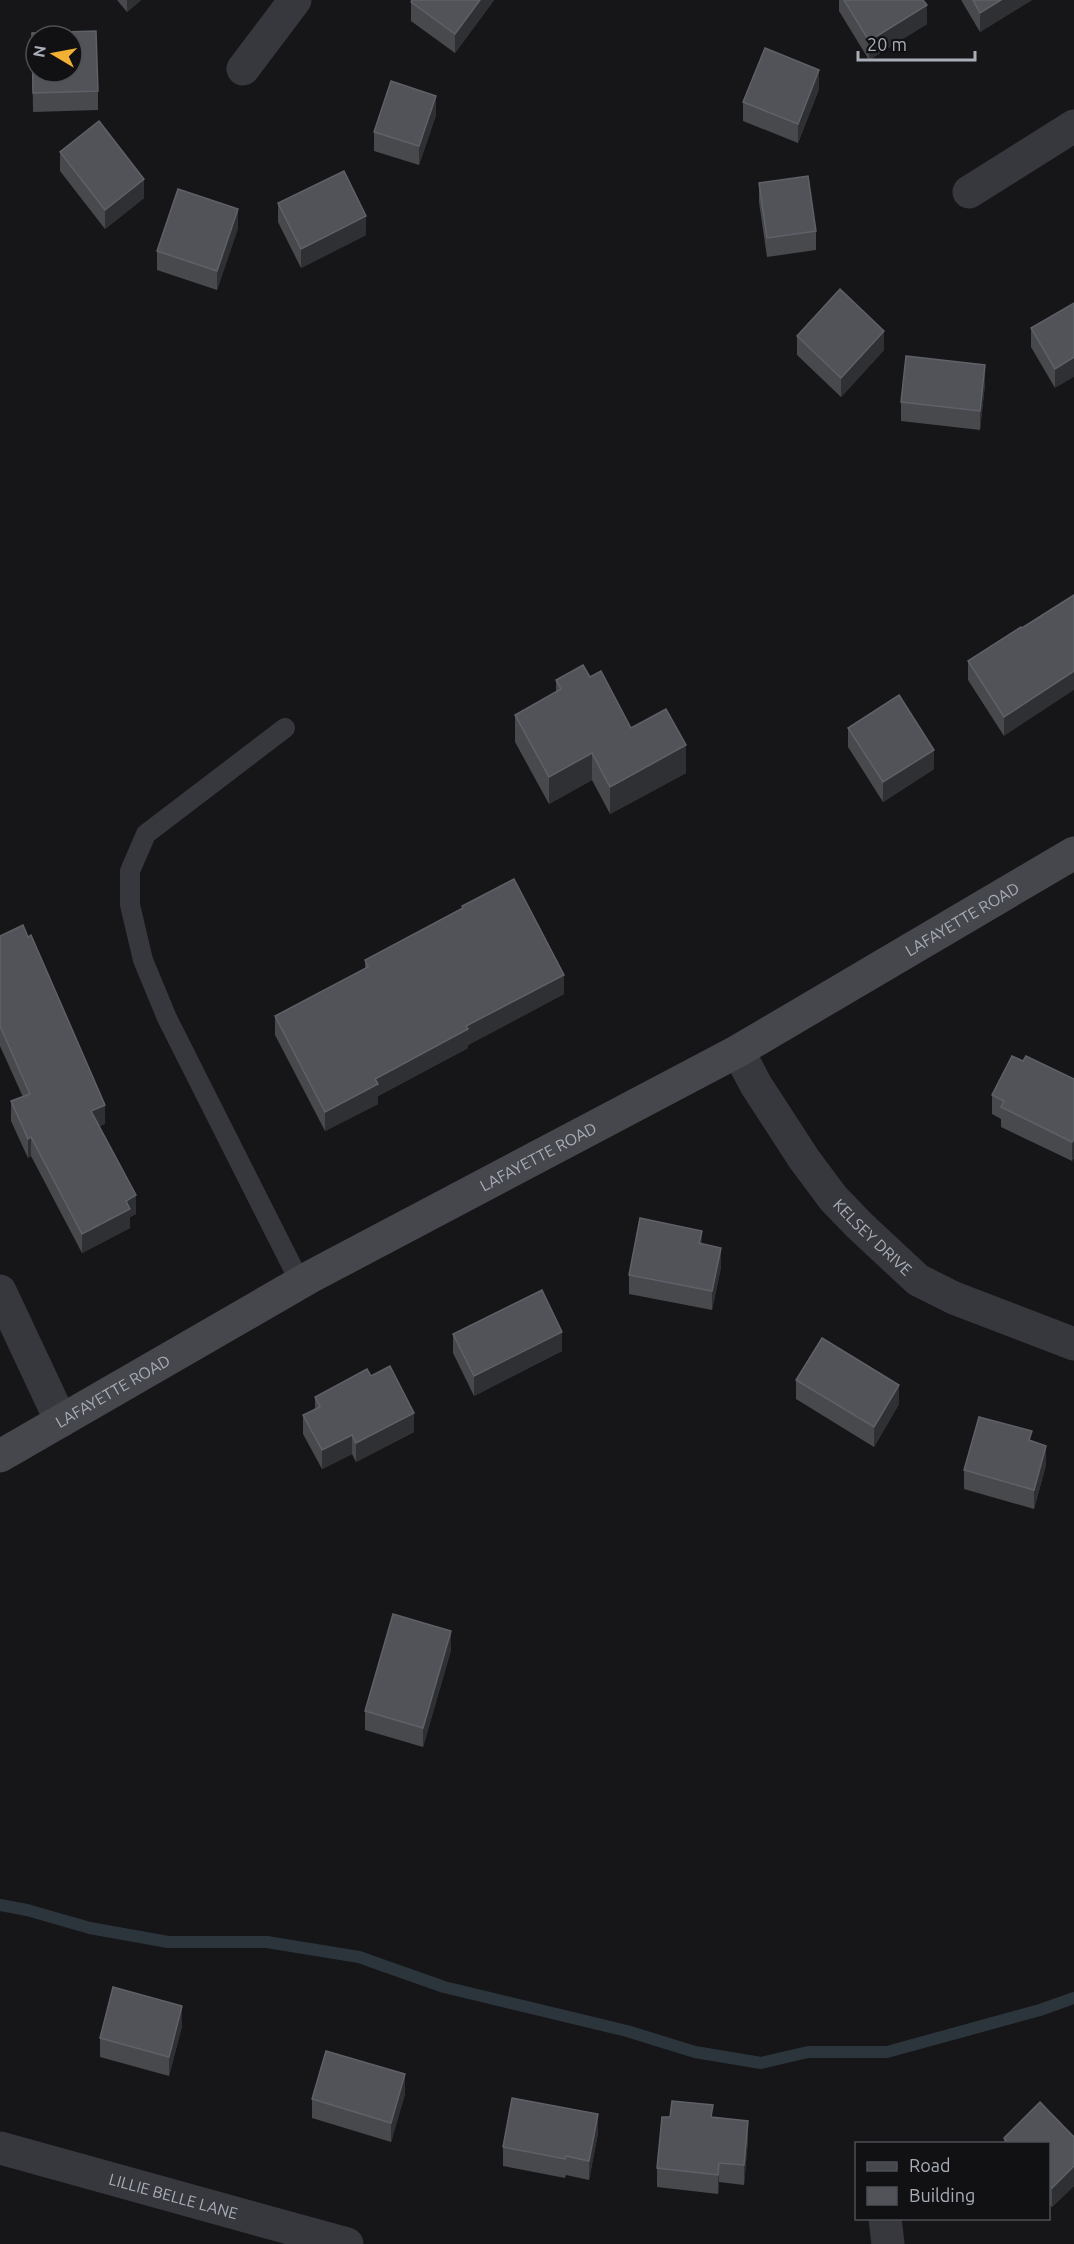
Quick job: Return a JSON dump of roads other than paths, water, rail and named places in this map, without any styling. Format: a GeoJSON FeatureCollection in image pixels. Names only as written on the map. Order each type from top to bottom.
{"type":"FeatureCollection","features":[{"type":"Feature","properties":{"kind":"main road","name":"LAFAYETTE ROAD"},"geometry":{"type":"LineString","coordinates":[[0,1456],[300,1282],[738,1051],[1074,853]]}},
{"type":"Feature","properties":{"kind":"street"},"geometry":{"type":"LineString","coordinates":[[243,69],[295,0]]}},
{"type":"Feature","properties":{"kind":"street"},"geometry":{"type":"LineString","coordinates":[[969,192],[1074,126]]}},
{"type":"Feature","properties":{"kind":"street","name":"KELSEY DRIVE"},"geometry":{"type":"LineString","coordinates":[[738,1051],[756,1085],[804,1159],[833,1198],[918,1280],[954,1298],[1074,1344]]}},
{"type":"Feature","properties":{"kind":"street"},"geometry":{"type":"LineString","coordinates":[[0,1291],[61,1421]]}},
{"type":"Feature","properties":{"kind":"street","name":"LILLIE BELLE LANE"},"geometry":{"type":"LineString","coordinates":[[0,2148],[347,2244]]}},
{"type":"Feature","properties":{"kind":"street"},"geometry":{"type":"LineString","coordinates":[[885,2220],[888,2244]]}},
{"type":"Feature","properties":{"kind":"lane"},"geometry":{"type":"LineString","coordinates":[[285,728],[146,834],[130,871],[130,905],[143,960],[167,1018],[300,1282]]}},
{"type":"Feature","properties":{"kind":"waterway"},"geometry":{"type":"LineString","coordinates":[[0,1905],[27,1910],[90,1928],[168,1942],[267,1942],[359,1957],[444,1987],[627,2031],[695,2052],[761,2063],[808,2052],[887,2052],[1040,2010],[1074,1998]]}}]}
